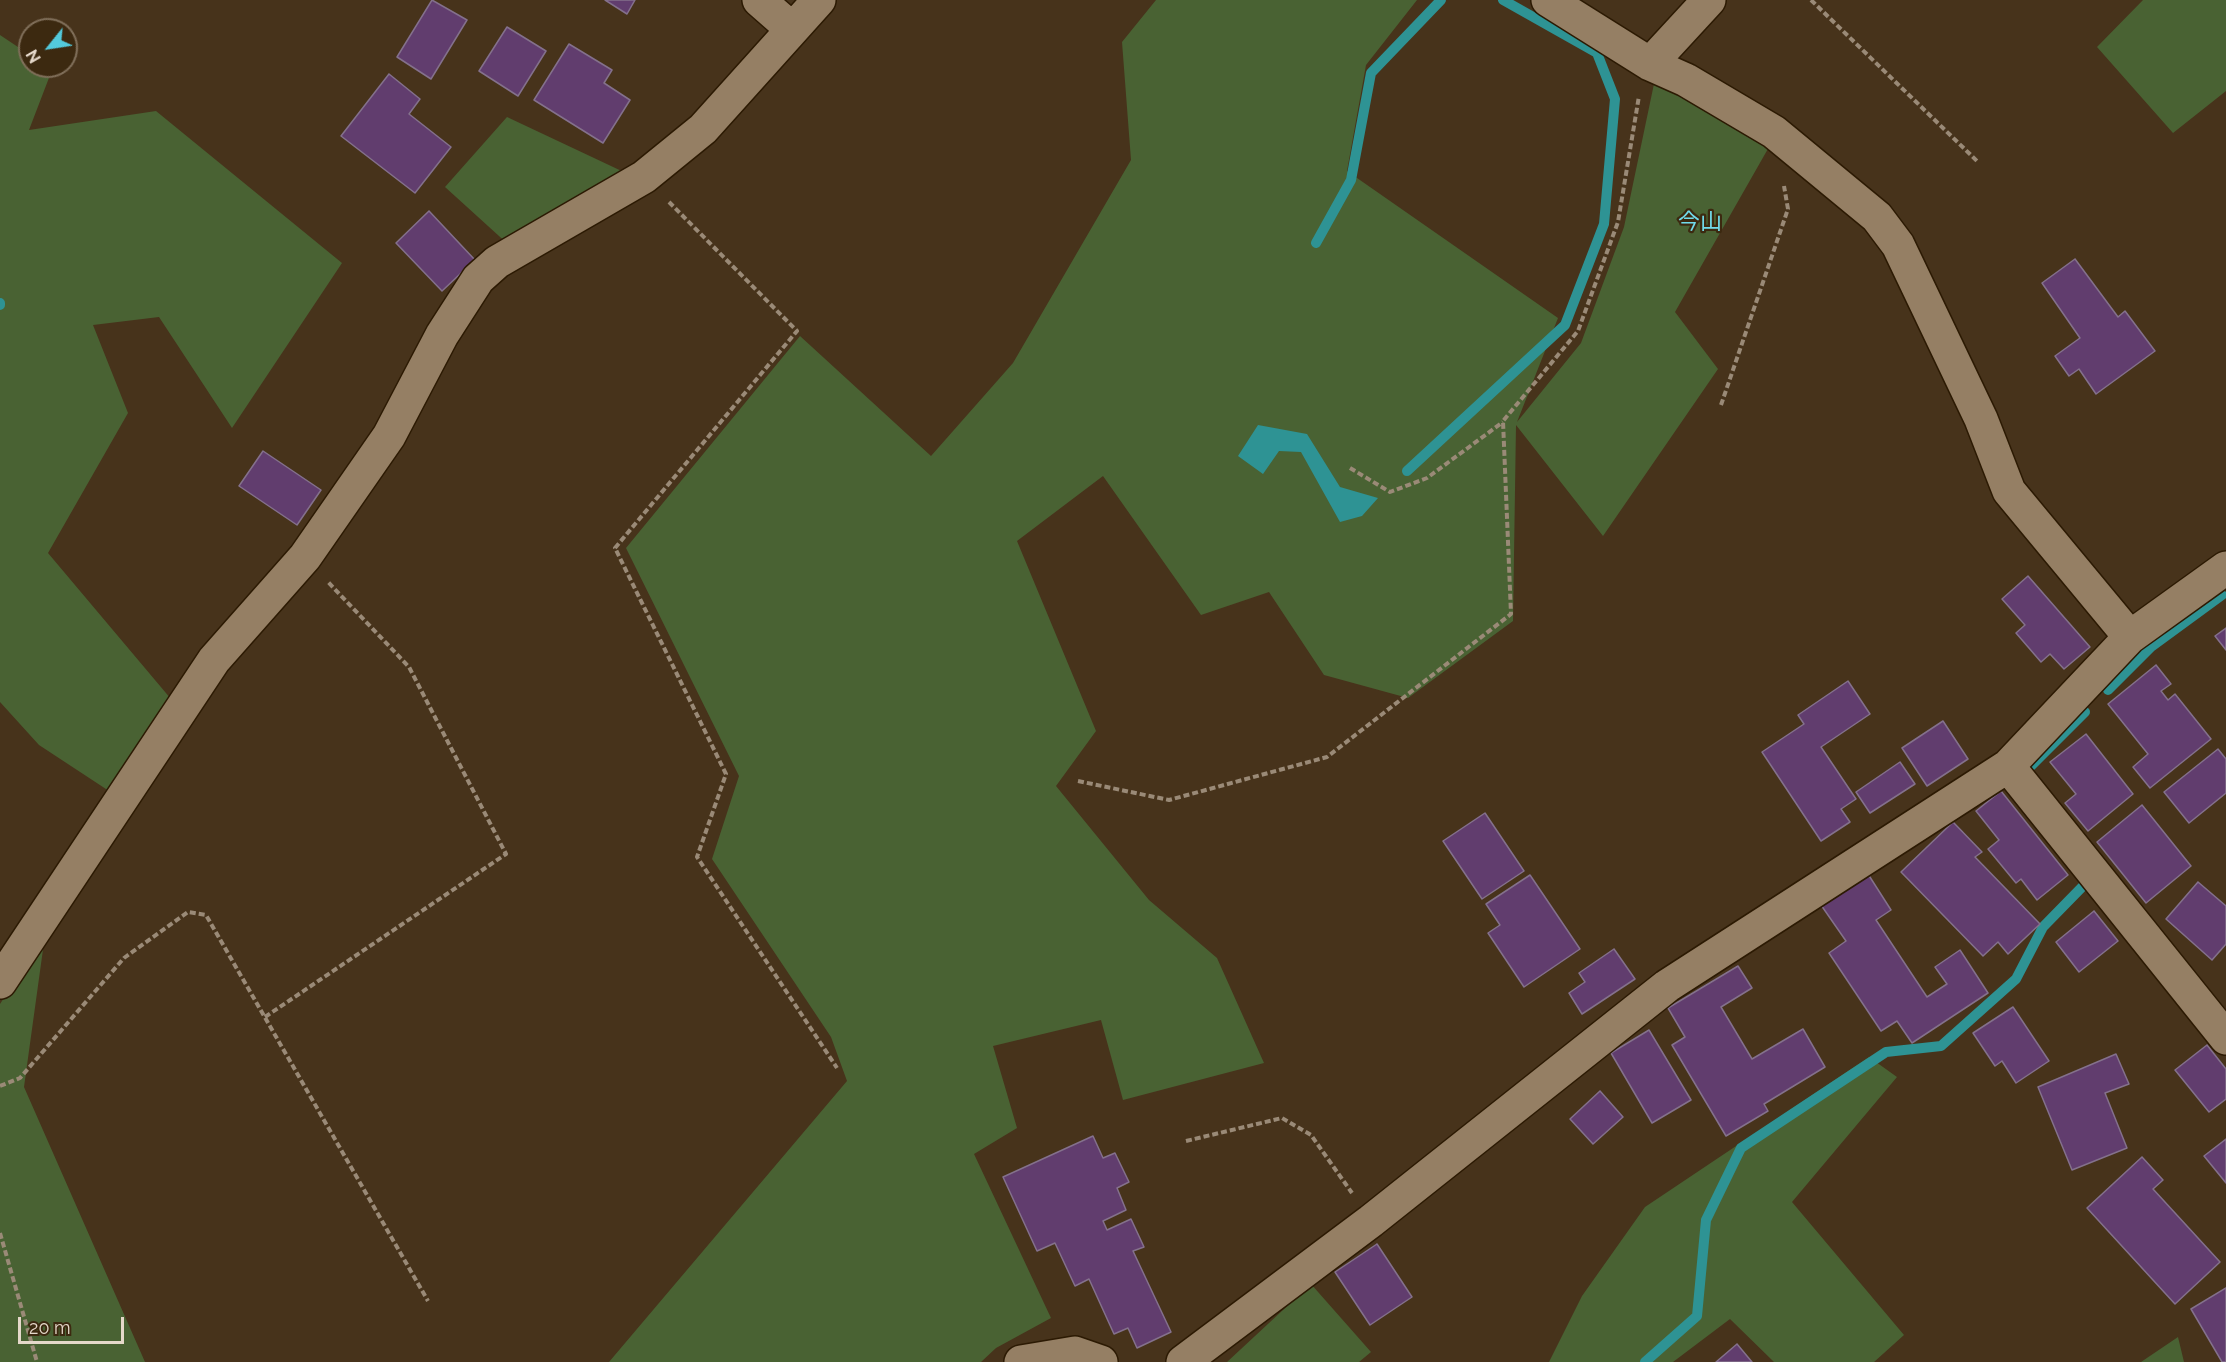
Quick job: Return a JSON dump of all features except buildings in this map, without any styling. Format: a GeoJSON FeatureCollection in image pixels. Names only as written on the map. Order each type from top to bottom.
{"type":"FeatureCollection","features":[{"type":"Feature","properties":{"kind":"street"},"geometry":{"type":"LineString","coordinates":[[759,0],[792,29]]}},
{"type":"Feature","properties":{"kind":"street"},"geometry":{"type":"LineString","coordinates":[[0,982],[214,660],[305,557],[389,436],[442,335],[478,279],[497,262],[644,177],[703,129],[819,0]]}},
{"type":"Feature","properties":{"kind":"street"},"geometry":{"type":"LineString","coordinates":[[1548,0],[1650,64],[1686,80],[1774,132],[1876,217],[1898,245],[1981,419],[2009,491],[2130,637]]}},
{"type":"Feature","properties":{"kind":"street"},"geometry":{"type":"LineString","coordinates":[[1650,64],[1708,0]]}},
{"type":"Feature","properties":{"kind":"street"},"geometry":{"type":"LineString","coordinates":[[1184,1362],[1371,1221],[1667,986],[2008,766],[2130,637],[2226,568]]}},
{"type":"Feature","properties":{"kind":"street"},"geometry":{"type":"LineString","coordinates":[[2008,766],[2226,1038]]}},
{"type":"Feature","properties":{"kind":"street"},"geometry":{"type":"LineString","coordinates":[[1021,1362],[1025,1359],[1075,1353],[1101,1362]]}},
{"type":"Feature","properties":{"kind":"path"},"geometry":{"type":"LineString","coordinates":[[1811,0],[1977,161]]}},
{"type":"Feature","properties":{"kind":"path"},"geometry":{"type":"LineString","coordinates":[[1350,468],[1390,492],[1427,478],[1503,421],[1578,331],[1618,222],[1635,110],[1650,64]]}},
{"type":"Feature","properties":{"kind":"path"},"geometry":{"type":"LineString","coordinates":[[1721,405],[1788,210],[1774,132]]}},
{"type":"Feature","properties":{"kind":"path"},"geometry":{"type":"LineString","coordinates":[[644,177],[797,331],[615,548],[726,774],[697,857],[837,1068]]}},
{"type":"Feature","properties":{"kind":"path"},"geometry":{"type":"LineString","coordinates":[[1078,781],[1169,800],[1328,757],[1511,614],[1503,421]]}},
{"type":"Feature","properties":{"kind":"path"},"geometry":{"type":"LineString","coordinates":[[265,1017],[506,854],[409,667],[305,557]]}},
{"type":"Feature","properties":{"kind":"path"},"geometry":{"type":"LineString","coordinates":[[0,1086],[20,1078],[124,958],[188,912],[206,915],[428,1301]]}},
{"type":"Feature","properties":{"kind":"path"},"geometry":{"type":"LineString","coordinates":[[1186,1141],[1282,1118],[1311,1135],[1371,1221]]}},
{"type":"Feature","properties":{"kind":"path"},"geometry":{"type":"LineString","coordinates":[[0,1233],[37,1362]]}},
{"type":"Feature","properties":{"kind":"green space"},"geometry":{"type":"Polygon","coordinates":[[[1156,0],[1417,0],[1366,65],[1347,171],[1558,318],[1517,422],[1581,343],[1624,227],[1655,79],[1773,140],[1675,312],[1718,369],[1603,536],[1516,425],[1513,621],[1408,698],[1324,675],[1269,592],[1201,615],[1103,476],[1017,541],[1096,731],[1056,786],[1149,900],[1217,958],[1264,1063],[1123,1100],[1101,1020],[993,1046],[1017,1128],[974,1154],[1051,1318],[996,1348],[981,1362],[609,1362],[847,1081],[831,1037],[712,859],[739,776],[626,548],[800,336],[931,456],[1013,363],[1131,160],[1122,42],[1156,0]]]}},
{"type":"Feature","properties":{"kind":"green space"},"geometry":{"type":"Polygon","coordinates":[[[2143,0],[2226,0],[2226,91],[2173,133],[2097,47],[2143,0]]]}},
{"type":"Feature","properties":{"kind":"green space"},"geometry":{"type":"Polygon","coordinates":[[[0,35],[18,47],[18,78],[49,78],[29,130],[156,111],[342,263],[232,428],[159,317],[93,325],[128,413],[48,553],[171,699],[109,791],[39,745],[0,702],[0,35]]]}},
{"type":"Feature","properties":{"kind":"green space"},"geometry":{"type":"Polygon","coordinates":[[[507,117],[628,174],[510,246],[445,187],[507,117]]]}},
{"type":"Feature","properties":{"kind":"green space"},"geometry":{"type":"Polygon","coordinates":[[[45,935],[24,1087],[145,1362],[0,1362],[0,1004],[45,935]]]}},
{"type":"Feature","properties":{"kind":"green space"},"geometry":{"type":"Polygon","coordinates":[[[1869,1057],[1897,1077],[1792,1202],[1904,1335],[1874,1362],[1774,1362],[1730,1319],[1673,1362],[1549,1362],[1582,1296],[1645,1207],[1869,1057]]]}},
{"type":"Feature","properties":{"kind":"green space"},"geometry":{"type":"Polygon","coordinates":[[[1311,1284],[1371,1352],[1359,1362],[1227,1362],[1311,1284]]]}},
{"type":"Feature","properties":{"kind":"green space"},"geometry":{"type":"Polygon","coordinates":[[[2178,1337],[2184,1362],[2141,1362],[2178,1337]]]}},
{"type":"Feature","properties":{"kind":"water"},"geometry":{"type":"Polygon","coordinates":[[[1258,425],[1307,434],[1340,487],[1378,498],[1362,516],[1340,522],[1301,452],[1279,451],[1263,474],[1238,456],[1258,425]]]}},
{"type":"Feature","properties":{"kind":"waterway"},"geometry":{"type":"LineString","coordinates":[[1316,243],[1351,180],[1371,73],[1441,0]]}},
{"type":"Feature","properties":{"kind":"waterway"},"geometry":{"type":"LineString","coordinates":[[1407,471],[1565,325],[1604,224],[1615,99],[1597,53],[1503,0]]}},
{"type":"Feature","properties":{"kind":"waterway"},"geometry":{"type":"LineString","coordinates":[[2108,690],[2151,647],[2222,595]]}},
{"type":"Feature","properties":{"kind":"waterway"},"geometry":{"type":"LineString","coordinates":[[2031,766],[2085,712]]}},
{"type":"Feature","properties":{"kind":"waterway"},"geometry":{"type":"LineString","coordinates":[[1645,1362],[1697,1316],[1706,1220],[1741,1148],[1886,1052],[1941,1046],[2016,979],[2043,927],[2086,883],[2081,877]]}},
{"type":"Feature","properties":{"kind":"district","name":"今山"},"geometry":{"type":"Point","coordinates":[1700,222]}}]}
